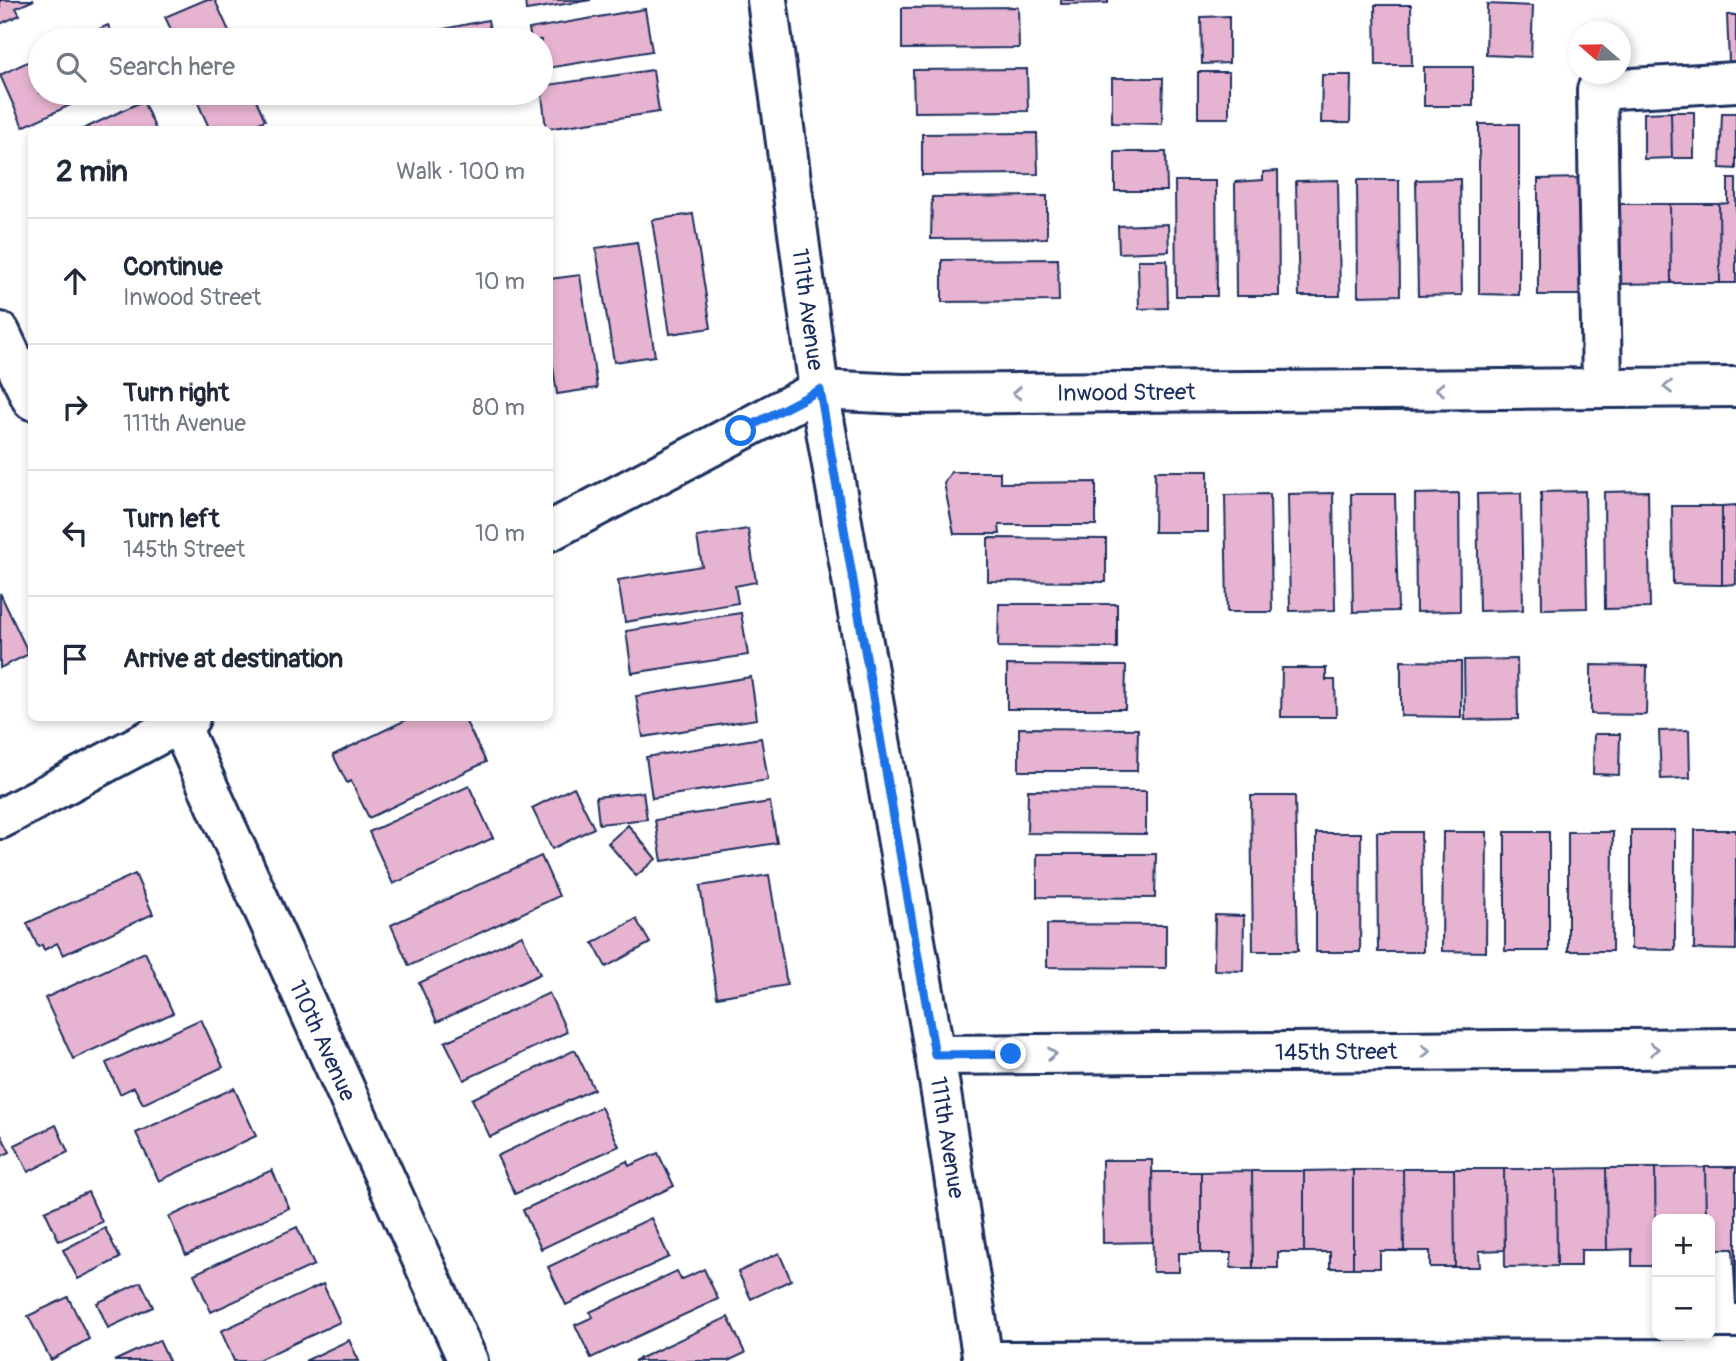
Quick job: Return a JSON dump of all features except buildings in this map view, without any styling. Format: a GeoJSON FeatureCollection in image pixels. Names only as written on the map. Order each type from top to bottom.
{"type":"FeatureCollection","features":[{"type":"Feature","properties":{"kind":"street","name":"111th Avenue"},"geometry":{"type":"LineString","coordinates":[[766,0],[820,390],[935,1055],[983,1361]]}},
{"type":"Feature","properties":{"kind":"street"},"geometry":{"type":"LineString","coordinates":[[1602,387],[1597,90],[1736,82]]}},
{"type":"Feature","properties":{"kind":"street"},"geometry":{"type":"LineString","coordinates":[[0,332],[28,392]]}},
{"type":"Feature","properties":{"kind":"street","name":"Inwood Street"},"geometry":{"type":"LineString","coordinates":[[820,390],[903,394],[1736,387]]}},
{"type":"Feature","properties":{"kind":"street"},"geometry":{"type":"LineString","coordinates":[[553,529],[820,390]]}},
{"type":"Feature","properties":{"kind":"street"},"geometry":{"type":"LineString","coordinates":[[0,819],[178,721]]}},
{"type":"Feature","properties":{"kind":"street","name":"110th Avenue"},"geometry":{"type":"LineString","coordinates":[[183,721],[468,1361]]}},
{"type":"Feature","properties":{"kind":"street","name":"145th Street"},"geometry":{"type":"LineString","coordinates":[[935,1055],[1736,1048]]}},
{"type":"Feature","properties":{"kind":"street"},"geometry":{"type":"LineString","coordinates":[[983,1361],[1736,1359]]}},
{"type":"Feature","properties":{"kind":"route"},"geometry":{"type":"LineString","coordinates":[[741,431],[820,390],[935,1055],[1011,1054]]}}]}
